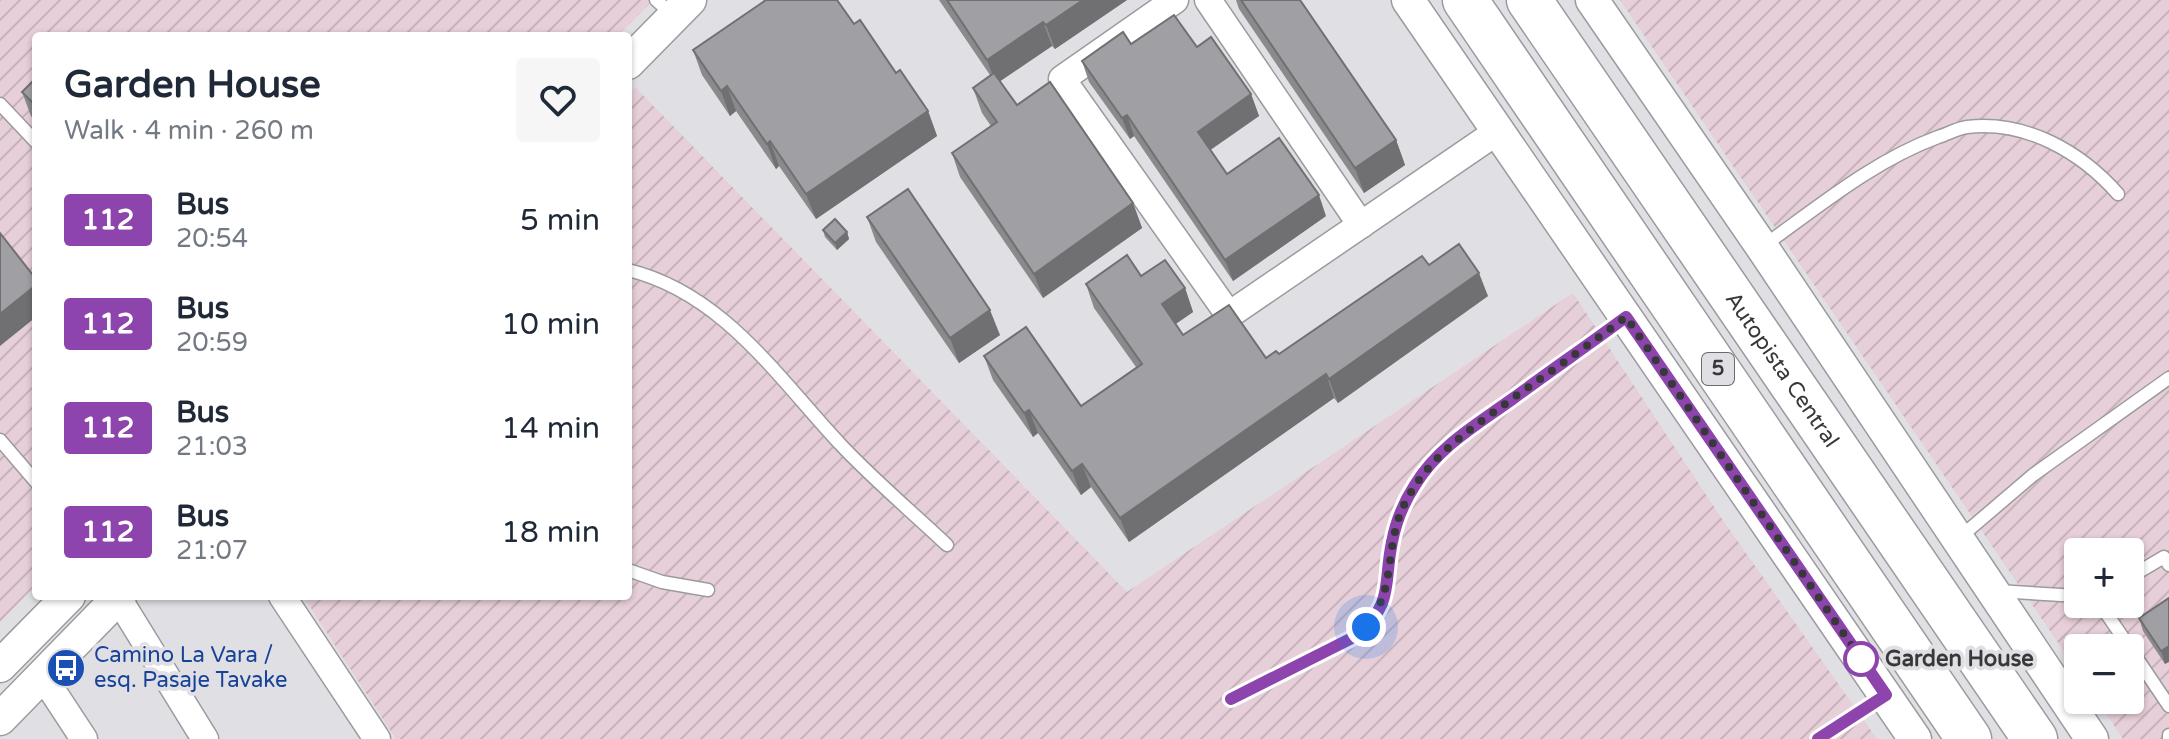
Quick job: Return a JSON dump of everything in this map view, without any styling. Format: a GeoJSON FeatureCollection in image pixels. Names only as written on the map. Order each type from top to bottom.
{"type":"FeatureCollection","features":[{"type":"Feature","properties":{"kind":"highway","name":"5"},"geometry":{"type":"LineString","coordinates":[[1465,0],[1969,739]]}},
{"type":"Feature","properties":{"kind":"highway","name":"Autopista Central"},"geometry":{"type":"LineString","coordinates":[[1529,0],[2035,739]]}},
{"type":"Feature","properties":{"kind":"street"},"geometry":{"type":"LineString","coordinates":[[1175,0],[1062,79],[1229,315],[1498,131]]}},
{"type":"Feature","properties":{"kind":"street"},"geometry":{"type":"LineString","coordinates":[[1208,0],[1361,225]]}},
{"type":"Feature","properties":{"kind":"street"},"geometry":{"type":"LineString","coordinates":[[1408,0],[1915,739]]}},
{"type":"Feature","properties":{"kind":"street"},"geometry":{"type":"LineString","coordinates":[[1592,0],[2092,739]]}},
{"type":"Feature","properties":{"kind":"street"},"geometry":{"type":"LineString","coordinates":[[632,58],[673,5]]}},
{"type":"Feature","properties":{"kind":"street"},"geometry":{"type":"LineString","coordinates":[[0,666],[65,600]]}},
{"type":"Feature","properties":{"kind":"street"},"geometry":{"type":"LineString","coordinates":[[0,719],[116,600]]}},
{"type":"Feature","properties":{"kind":"street"},"geometry":{"type":"LineString","coordinates":[[121,600],[205,739]]}},
{"type":"Feature","properties":{"kind":"street"},"geometry":{"type":"LineString","coordinates":[[285,600],[377,739]]}},
{"type":"Feature","properties":{"kind":"street"},"geometry":{"type":"LineString","coordinates":[[42,675],[84,739]]}},
{"type":"Feature","properties":{"kind":"lane"},"geometry":{"type":"LineString","coordinates":[[0,104],[32,138]]}},
{"type":"Feature","properties":{"kind":"lane"},"geometry":{"type":"LineString","coordinates":[[1762,247],[1871,170],[1919,145],[1965,127],[2010,130],[2052,142],[2088,164],[2118,194]]}},
{"type":"Feature","properties":{"kind":"lane"},"geometry":{"type":"LineString","coordinates":[[632,271],[679,290],[717,314],[738,332],[842,447],[947,545]]}},
{"type":"Feature","properties":{"kind":"lane"},"geometry":{"type":"LineString","coordinates":[[1231,699],[1356,636],[1366,627],[1386,595],[1392,542],[1401,513],[1416,482],[1430,463],[1466,432],[1626,317]]}},
{"type":"Feature","properties":{"kind":"lane"},"geometry":{"type":"LineString","coordinates":[[1958,539],[2033,475],[2169,378]]}},
{"type":"Feature","properties":{"kind":"lane"},"geometry":{"type":"LineString","coordinates":[[0,440],[32,477]]}},
{"type":"Feature","properties":{"kind":"lane"},"geometry":{"type":"LineString","coordinates":[[2144,569],[2164,557],[2169,565]]}},
{"type":"Feature","properties":{"kind":"lane"},"geometry":{"type":"LineString","coordinates":[[632,571],[662,582],[708,590]]}},
{"type":"Feature","properties":{"kind":"lane"},"geometry":{"type":"LineString","coordinates":[[1993,591],[2064,595]]}},
{"type":"Feature","properties":{"kind":"lane"},"geometry":{"type":"LineString","coordinates":[[2144,669],[2169,706]]}},
{"type":"Feature","properties":{"kind":"lane"},"geometry":{"type":"LineString","coordinates":[[1818,739],[1886,695]]}},
{"type":"Feature","properties":{"kind":"shaded area"},"geometry":{"type":"Polygon","coordinates":[[[0,0],[654,0],[622,32],[32,32],[32,589],[0,622],[0,0]]]}},
{"type":"Feature","properties":{"kind":"shaded area"},"geometry":{"type":"Polygon","coordinates":[[[1620,0],[2169,0],[2169,739],[2123,739],[2106,714],[2144,714],[2144,634],[2064,634],[2064,651],[1620,0]]]}},
{"type":"Feature","properties":{"kind":"shaded area"},"geometry":{"type":"Polygon","coordinates":[[[635,87],[1127,592],[1573,293],[1722,519],[1877,739],[396,739],[306,600],[632,600],[632,90],[635,87]]]}},
{"type":"Feature","properties":{"kind":"building"},"geometry":{"type":"Polygon","coordinates":[[[766,0],[837,0],[854,24],[860,20],[896,73],[900,70],[928,111],[806,194],[727,86],[721,91],[693,50],[766,0]]]}},
{"type":"Feature","properties":{"kind":"building"},"geometry":{"type":"Polygon","coordinates":[[[947,0],[1083,0],[1046,25],[1043,22],[987,60],[947,0]]]}},
{"type":"Feature","properties":{"kind":"building"},"geometry":{"type":"Polygon","coordinates":[[[1241,0],[1300,0],[1396,140],[1355,168],[1241,0]]]}},
{"type":"Feature","properties":{"kind":"building"},"geometry":{"type":"Polygon","coordinates":[[[1174,15],[1197,47],[1211,37],[1251,94],[1198,132],[1227,174],[1279,138],[1319,195],[1225,260],[1127,115],[1122,118],[1082,61],[1123,32],[1131,44],[1174,15]]]}},
{"type":"Feature","properties":{"kind":"building"},"geometry":{"type":"Polygon","coordinates":[[[994,73],[1017,105],[1050,82],[1133,203],[1034,274],[952,153],[997,122],[973,88],[994,73]]]}},
{"type":"Feature","properties":{"kind":"building"},"geometry":{"type":"Polygon","coordinates":[[[32,82],[32,102],[22,92],[32,82]]]}},
{"type":"Feature","properties":{"kind":"building"},"geometry":{"type":"Polygon","coordinates":[[[908,189],[990,310],[950,338],[867,217],[908,189]]]}},
{"type":"Feature","properties":{"kind":"building"},"geometry":{"type":"Polygon","coordinates":[[[835,219],[847,232],[835,243],[823,230],[835,219]]]}},
{"type":"Feature","properties":{"kind":"building"},"geometry":{"type":"Polygon","coordinates":[[[0,233],[32,274],[32,288],[0,314],[0,233]]]}},
{"type":"Feature","properties":{"kind":"building"},"geometry":{"type":"Polygon","coordinates":[[[1459,244],[1479,273],[1329,379],[1326,374],[1120,518],[1082,464],[1072,471],[1029,410],[1024,413],[984,356],[1026,327],[1081,406],[1142,364],[1086,284],[1127,255],[1141,276],[1165,260],[1185,288],[1162,304],[1183,335],[1229,305],[1266,358],[1276,351],[1279,354],[1422,256],[1429,265],[1459,244]]]}},
{"type":"Feature","properties":{"kind":"building"},"geometry":{"type":"Polygon","coordinates":[[[2169,598],[2169,646],[2161,651],[2139,618],[2144,618],[2144,615],[2169,598]]]}},
{"type":"Feature","properties":{"kind":"bus line","name":"112"},"geometry":{"type":"LineString","coordinates":[[1231,699],[1356,636],[1366,627],[1386,595],[1392,542],[1404,503],[1430,463],[1466,432],[1626,317],[1886,695],[1818,739]]}},
{"type":"Feature","properties":{"kind":"place","name":"Garden House"},"geometry":{"type":"Point","coordinates":[1861,659]}},
{"type":"Feature","properties":{"kind":"place","name":"Camino La Vara / esq. Pasaje Tavake"},"geometry":{"type":"Point","coordinates":[66,668]}},
{"type":"Feature","properties":{"kind":"route"},"geometry":{"type":"LineString","coordinates":[[1366,627],[1386,595],[1392,542],[1404,503],[1430,463],[1466,432],[1626,317],[1861,659]]}}]}
